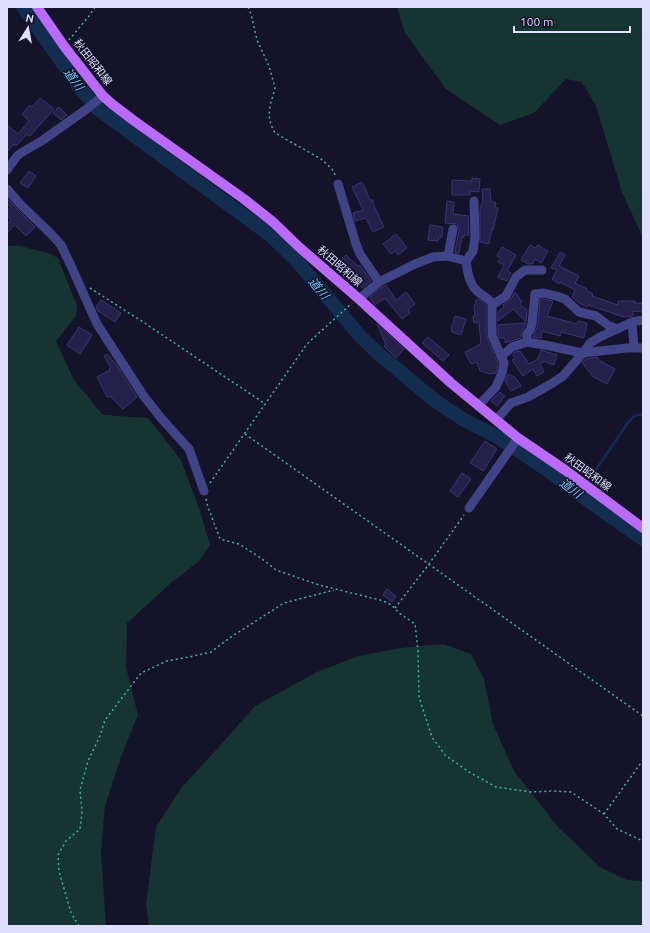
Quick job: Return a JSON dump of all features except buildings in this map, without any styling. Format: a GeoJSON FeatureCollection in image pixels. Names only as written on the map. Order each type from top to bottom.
{"type":"FeatureCollection","features":[{"type":"Feature","properties":{"kind":"main road","name":"秋田昭和線"},"geometry":{"type":"LineString","coordinates":[[37,7],[100,98],[273,222],[451,384],[518,438],[565,470],[643,528]]}},
{"type":"Feature","properties":{"kind":"street"},"geometry":{"type":"LineString","coordinates":[[7,170],[10,160],[43,140],[100,98]]}},
{"type":"Feature","properties":{"kind":"street"},"geometry":{"type":"LineString","coordinates":[[338,184],[360,254],[379,282]]}},
{"type":"Feature","properties":{"kind":"street"},"geometry":{"type":"LineString","coordinates":[[7,189],[61,245],[97,324],[143,395],[161,418],[189,448],[204,491]]}},
{"type":"Feature","properties":{"kind":"street"},"geometry":{"type":"LineString","coordinates":[[474,201],[475,237],[473,251],[466,261],[469,281],[477,291],[488,298],[492,303],[492,335],[504,363],[502,373],[496,387],[478,406]]}},
{"type":"Feature","properties":{"kind":"street"},"geometry":{"type":"LineString","coordinates":[[448,256],[453,229]]}},
{"type":"Feature","properties":{"kind":"street"},"geometry":{"type":"LineString","coordinates":[[358,299],[379,282],[415,264],[433,257],[448,256],[466,261]]}},
{"type":"Feature","properties":{"kind":"street"},"geometry":{"type":"LineString","coordinates":[[492,305],[506,296],[516,278],[525,270],[542,270]]}},
{"type":"Feature","properties":{"kind":"street"},"geometry":{"type":"LineString","coordinates":[[527,342],[527,334],[532,324],[535,294],[544,293],[556,296],[564,300],[579,312],[596,316],[609,326],[618,329]]}},
{"type":"Feature","properties":{"kind":"street"},"geometry":{"type":"LineString","coordinates":[[496,420],[511,403],[528,398],[563,376],[590,343],[632,322],[643,320]]}},
{"type":"Feature","properties":{"kind":"street"},"geometry":{"type":"LineString","coordinates":[[502,356],[512,347],[527,342],[582,353],[639,348],[632,322]]}},
{"type":"Feature","properties":{"kind":"street"},"geometry":{"type":"LineString","coordinates":[[469,508],[518,438]]}},
{"type":"Feature","properties":{"kind":"path"},"geometry":{"type":"LineString","coordinates":[[64,46],[95,7]]}},
{"type":"Feature","properties":{"kind":"path"},"geometry":{"type":"LineString","coordinates":[[248,7],[257,40],[269,66],[274,88],[269,116],[275,133],[321,159],[332,169],[338,184]]}},
{"type":"Feature","properties":{"kind":"path"},"geometry":{"type":"LineString","coordinates":[[90,288],[265,403]]}},
{"type":"Feature","properties":{"kind":"path"},"geometry":{"type":"LineString","coordinates":[[358,299],[307,344],[204,491],[208,507],[220,539],[239,544],[276,570],[319,585],[388,603],[414,624],[418,652],[419,697],[432,737],[445,755],[469,772],[496,787],[531,792],[571,792],[604,814],[617,830],[643,841]]}},
{"type":"Feature","properties":{"kind":"path"},"geometry":{"type":"LineString","coordinates":[[245,434],[643,716]]}},
{"type":"Feature","properties":{"kind":"path"},"geometry":{"type":"LineString","coordinates":[[395,608],[469,508]]}},
{"type":"Feature","properties":{"kind":"path"},"geometry":{"type":"LineString","coordinates":[[79,926],[71,914],[59,871],[58,855],[66,841],[80,829],[82,812],[80,790],[88,761],[100,736],[105,720],[141,673],[167,661],[211,652],[231,637],[284,603],[336,590]]}},
{"type":"Feature","properties":{"kind":"path"},"geometry":{"type":"LineString","coordinates":[[604,814],[643,760]]}},
{"type":"Feature","properties":{"kind":"green space"},"geometry":{"type":"Polygon","coordinates":[[[397,7],[643,7],[643,238],[622,192],[596,106],[582,82],[566,79],[534,113],[500,125],[446,89],[405,33],[397,7]]]}},
{"type":"Feature","properties":{"kind":"green space"},"geometry":{"type":"Polygon","coordinates":[[[7,246],[20,246],[48,253],[58,258],[77,306],[76,316],[56,341],[74,380],[103,415],[148,418],[181,460],[200,511],[210,545],[199,561],[172,582],[127,623],[126,667],[138,715],[122,754],[105,806],[101,852],[106,926],[7,926],[7,246]]]}},
{"type":"Feature","properties":{"kind":"green space"},"geometry":{"type":"Polygon","coordinates":[[[443,644],[471,654],[484,679],[493,724],[514,771],[558,827],[600,867],[627,880],[643,881],[643,926],[149,926],[146,904],[156,827],[182,787],[255,706],[317,672],[359,656],[400,648],[443,644]]]}},
{"type":"Feature","properties":{"kind":"waterway","name":"道川"},"geometry":{"type":"LineString","coordinates":[[23,7],[80,88],[98,109],[270,235],[297,261],[360,336],[380,355],[434,400],[464,420],[496,436],[546,469],[643,539]]}},
{"type":"Feature","properties":{"kind":"waterway"},"geometry":{"type":"LineString","coordinates":[[589,480],[627,424],[634,416],[643,414]]}},
{"type":"Feature","properties":{"kind":"waterway","name":"道川"},"geometry":{"type":"LineString","coordinates":[[578,493],[581,490]]}}]}
